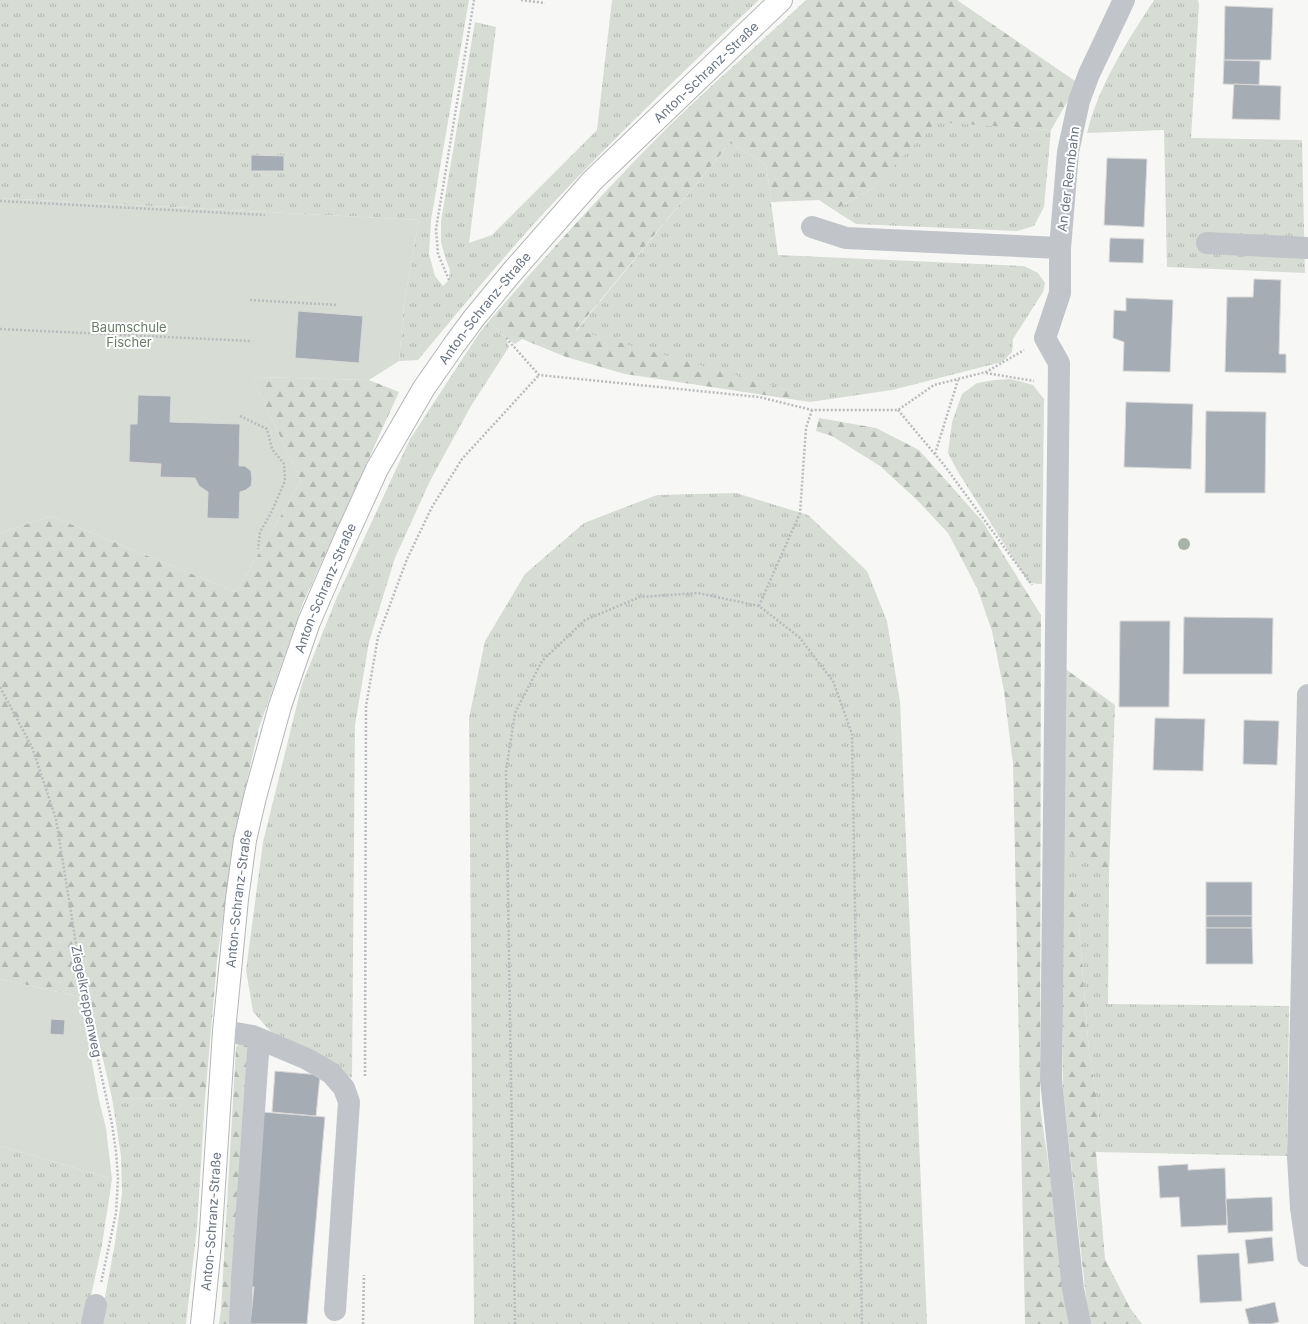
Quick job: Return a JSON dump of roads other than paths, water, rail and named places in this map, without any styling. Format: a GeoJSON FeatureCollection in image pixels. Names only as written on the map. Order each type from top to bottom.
{"type":"FeatureCollection","features":[{"type":"Feature","properties":{"kind":"main road","name":"Anton-Schranz-Straße"},"geometry":{"type":"LineString","coordinates":[[202,1324],[210,1246],[224,1031],[237,899],[245,840],[280,706],[309,622],[377,469],[424,388],[450,351],[512,272],[592,181],[781,0]]}},
{"type":"Feature","properties":{"kind":"street","name":"An der Rennbahn"},"geometry":{"type":"LineString","coordinates":[[1080,1324],[1074,1289],[1051,1080],[1058,363],[1045,338],[1060,293],[1060,248],[1068,152],[1079,101],[1095,60],[1124,0]]}},
{"type":"Feature","properties":{"kind":"street","name":"An der Rennbahn"},"geometry":{"type":"LineString","coordinates":[[812,227],[846,238],[1060,248]]}},
{"type":"Feature","properties":{"kind":"street"},"geometry":{"type":"LineString","coordinates":[[1207,243],[1308,248]]}},
{"type":"Feature","properties":{"kind":"street"},"geometry":{"type":"LineString","coordinates":[[1308,695],[1306,928],[1298,1157],[1308,1256]]}},
{"type":"Feature","properties":{"kind":"street"},"geometry":{"type":"LineString","coordinates":[[224,1031],[253,1036],[307,1059],[331,1073],[344,1088],[349,1102],[335,1310]]}},
{"type":"Feature","properties":{"kind":"street"},"geometry":{"type":"LineString","coordinates":[[240,1324],[242,1272],[259,1039]]}},
{"type":"Feature","properties":{"kind":"park label","name":"Baumschule Fischer"},"geometry":{"type":"Point","coordinates":[129,334]}}]}
